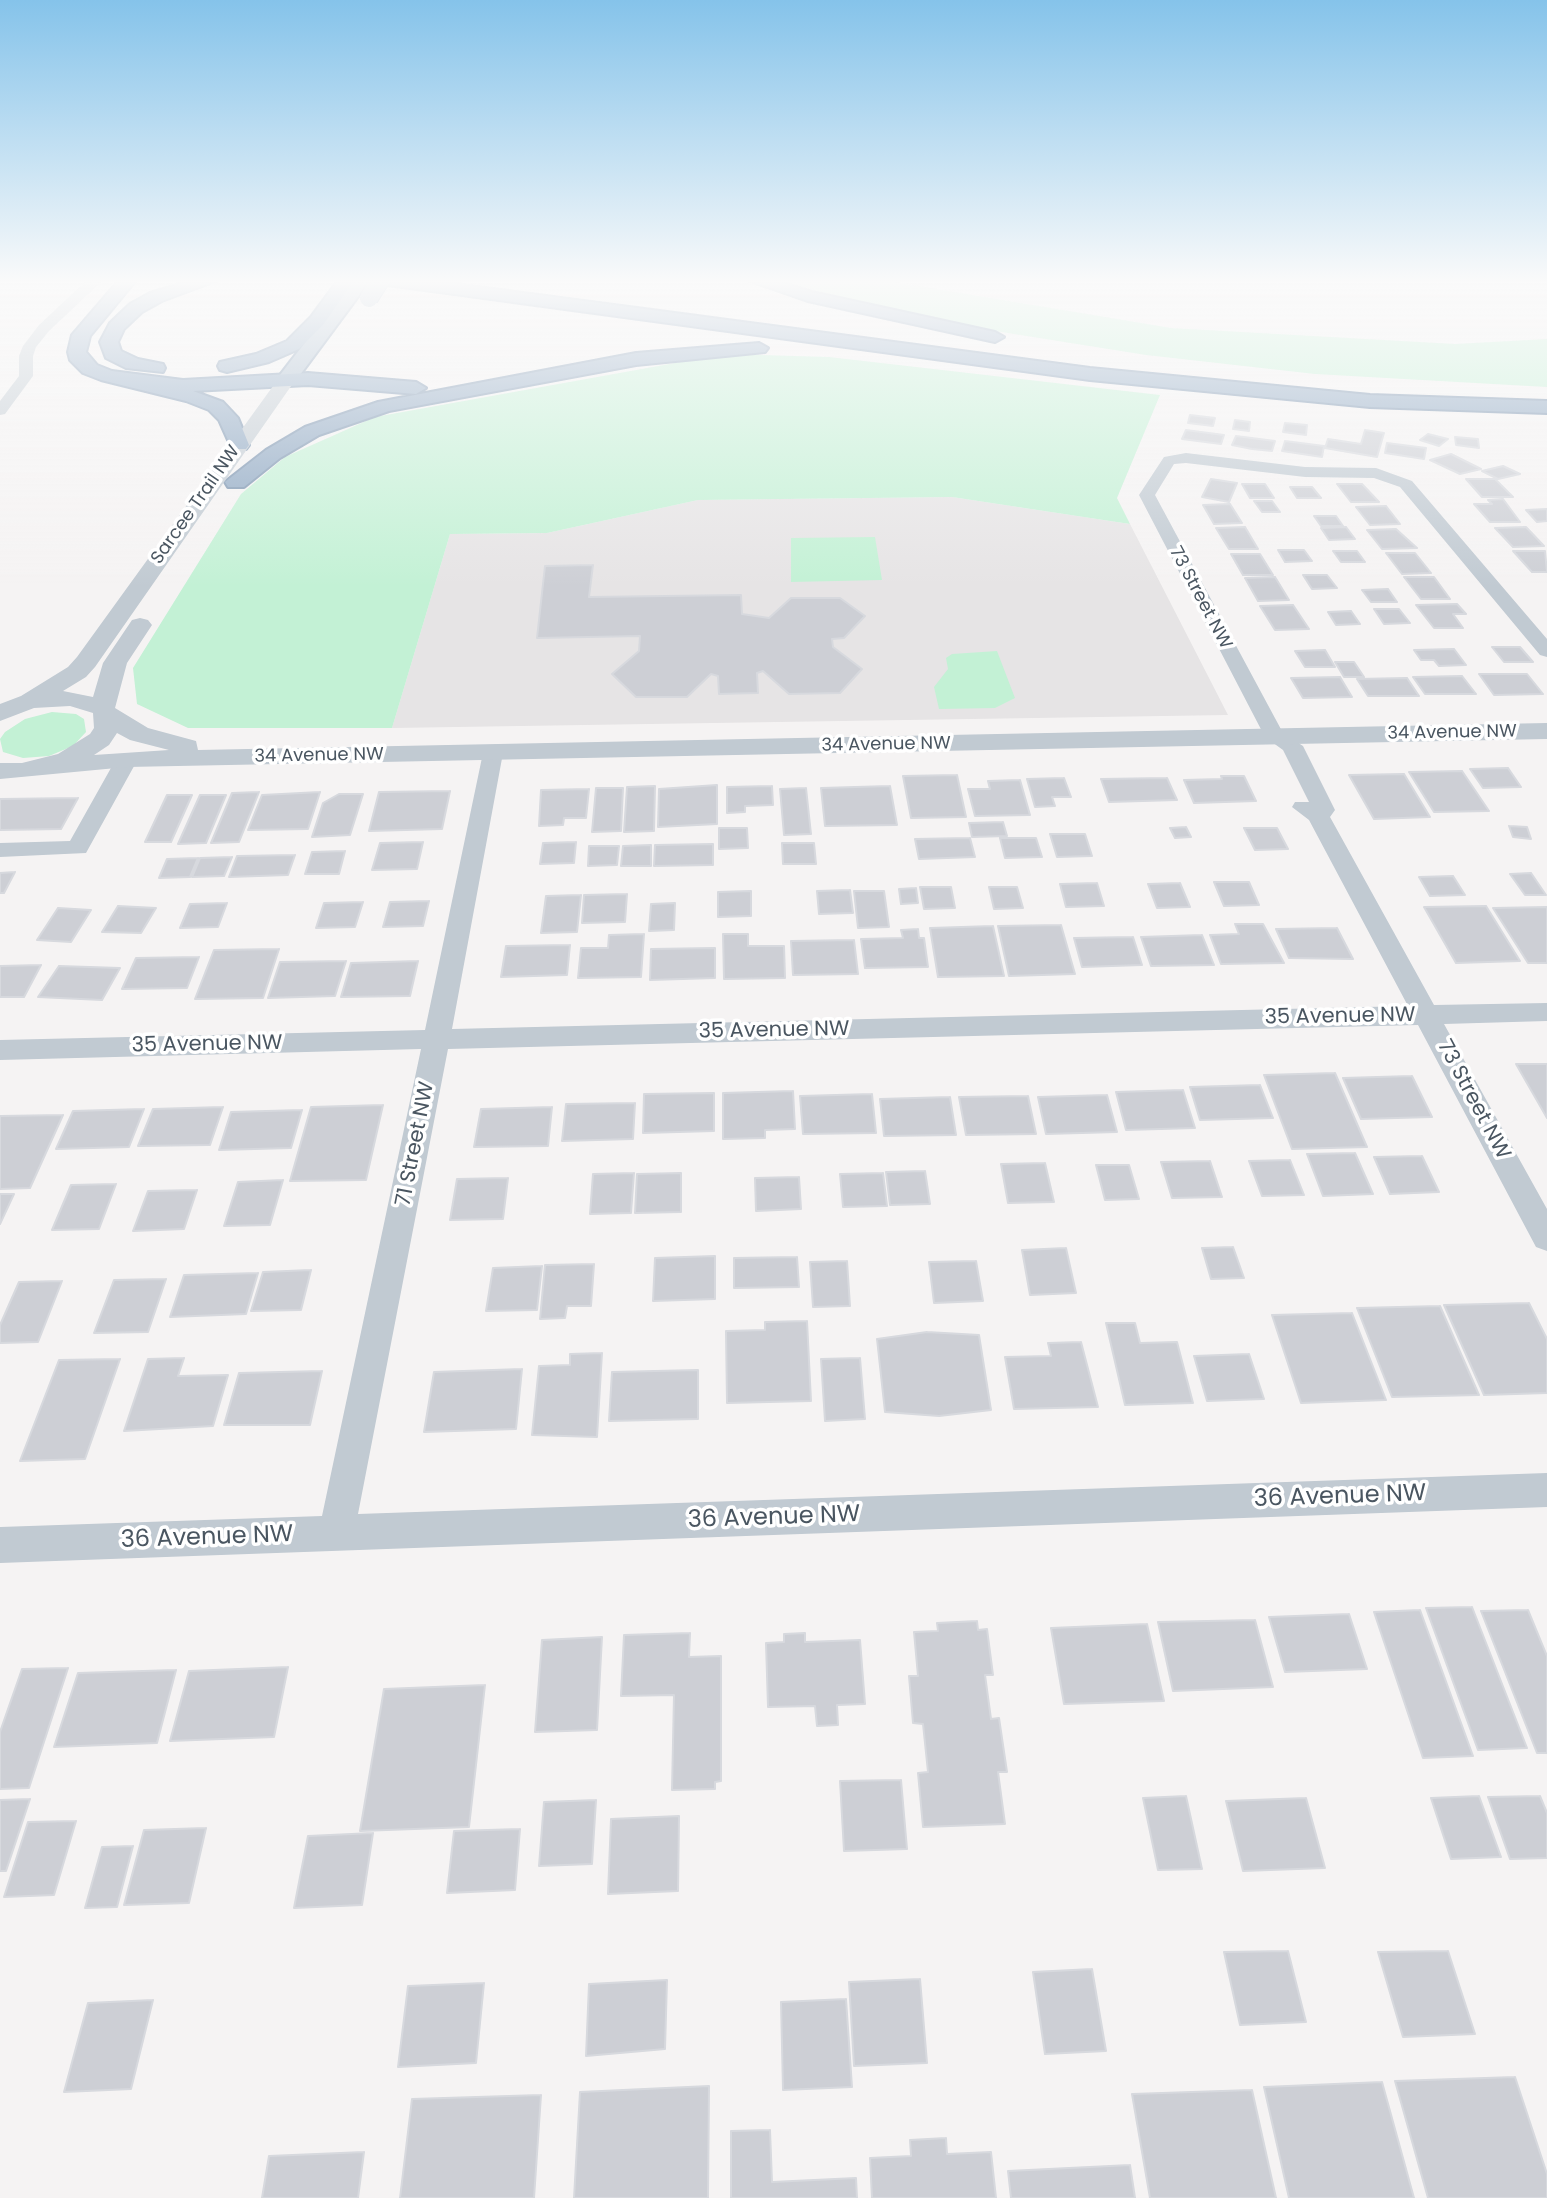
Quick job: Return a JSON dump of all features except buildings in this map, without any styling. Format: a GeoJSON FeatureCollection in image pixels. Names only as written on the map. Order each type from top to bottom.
{"type":"FeatureCollection","features":[{"type":"Feature","properties":{"kind":"highway"},"geometry":{"type":"LineString","coordinates":[[131,382],[193,397],[216,406],[228,418],[239,445]]}},
{"type":"Feature","properties":{"kind":"highway"},"geometry":{"type":"LineString","coordinates":[[150,382],[183,386],[245,385],[269,382]]}},
{"type":"Feature","properties":{"kind":"highway"},"geometry":{"type":"LineString","coordinates":[[351,382],[441,387],[501,382]]}},
{"type":"Feature","properties":{"kind":"highway"},"geometry":{"type":"LineString","coordinates":[[236,482],[292,442],[349,416],[410,400],[510,382]]}},
{"type":"Feature","properties":{"kind":"highway"},"geometry":{"type":"LineString","coordinates":[[1086,382],[1228,397],[1547,407]]}},
{"type":"Feature","properties":{"kind":"highway"},"geometry":{"type":"LineString","coordinates":[[1169,382],[1370,401]]}},
{"type":"Feature","properties":{"kind":"highway"},"geometry":{"type":"LineString","coordinates":[[1259,382],[1340,389],[1547,397]]}},
{"type":"Feature","properties":{"kind":"highway"},"geometry":{"type":"LineString","coordinates":[[1332,382],[1547,397]]}},
{"type":"Feature","properties":{"kind":"street"},"geometry":{"type":"LineString","coordinates":[[0,411],[23,382]]}},
{"type":"Feature","properties":{"kind":"street","name":"Sarcee Trail NW"},"geometry":{"type":"LineString","coordinates":[[10,708],[77,672],[86,662],[285,382]]}},
{"type":"Feature","properties":{"kind":"street","name":"Sarcee Trail NW"},"geometry":{"type":"LineString","coordinates":[[45,768],[86,751],[100,739],[107,727],[105,712],[115,663],[306,382]]}},
{"type":"Feature","properties":{"kind":"street"},"geometry":{"type":"LineString","coordinates":[[0,391],[17,391]]}},
{"type":"Feature","properties":{"kind":"street","name":"73 Street NW"},"geometry":{"type":"LineString","coordinates":[[1547,651],[1406,484],[1376,472],[1305,472],[1186,458],[1169,460],[1147,495],[1275,737],[1273,747],[1304,810],[1318,816],[1547,1238]]}},
{"type":"Feature","properties":{"kind":"street","name":"34 Avenue NW"},"geometry":{"type":"LineString","coordinates":[[10,708],[72,698],[105,712],[139,734],[224,757]]}},
{"type":"Feature","properties":{"kind":"street","name":"34 Avenue NW"},"geometry":{"type":"LineString","coordinates":[[0,771],[127,759],[1547,731]]}},
{"type":"Feature","properties":{"kind":"street","name":"71 Street NW"},"geometry":{"type":"LineString","coordinates":[[336,1534],[492,753]]}},
{"type":"Feature","properties":{"kind":"street"},"geometry":{"type":"LineString","coordinates":[[0,850],[78,848],[127,759]]}},
{"type":"Feature","properties":{"kind":"street","name":"35 Avenue NW"},"geometry":{"type":"LineString","coordinates":[[0,1050],[1547,1012]]}},
{"type":"Feature","properties":{"kind":"street","name":"36 Avenue NW"},"geometry":{"type":"LineString","coordinates":[[0,1545],[1547,1490]]}},
{"type":"Feature","properties":{"kind":"shaded area"},"geometry":{"type":"Polygon","coordinates":[[[952,497],[1130,524],[1228,715],[392,728],[450,534],[547,533],[698,500],[952,497]]]}},
{"type":"Feature","properties":{"kind":"green space"},"geometry":{"type":"Polygon","coordinates":[[[572,382],[1043,382],[1160,395],[1117,498],[1130,524],[952,497],[698,500],[547,533],[450,534],[392,728],[188,728],[137,704],[133,668],[241,494],[285,457],[375,417],[572,382]]]}},
{"type":"Feature","properties":{"kind":"green space"},"geometry":{"type":"Polygon","coordinates":[[[1450,382],[1547,382],[1547,387],[1450,382]]]}},
{"type":"Feature","properties":{"kind":"green space"},"geometry":{"type":"Polygon","coordinates":[[[875,537],[882,580],[791,582],[791,538],[875,537]]]}},
{"type":"Feature","properties":{"kind":"green space"},"geometry":{"type":"Polygon","coordinates":[[[997,651],[1015,698],[995,708],[939,709],[934,687],[948,669],[946,658],[952,654],[997,651]]]}},
{"type":"Feature","properties":{"kind":"green space"},"geometry":{"type":"Polygon","coordinates":[[[52,712],[76,714],[84,719],[86,732],[73,746],[49,756],[23,758],[3,752],[0,739],[5,732],[25,719],[52,712]]]}}]}
